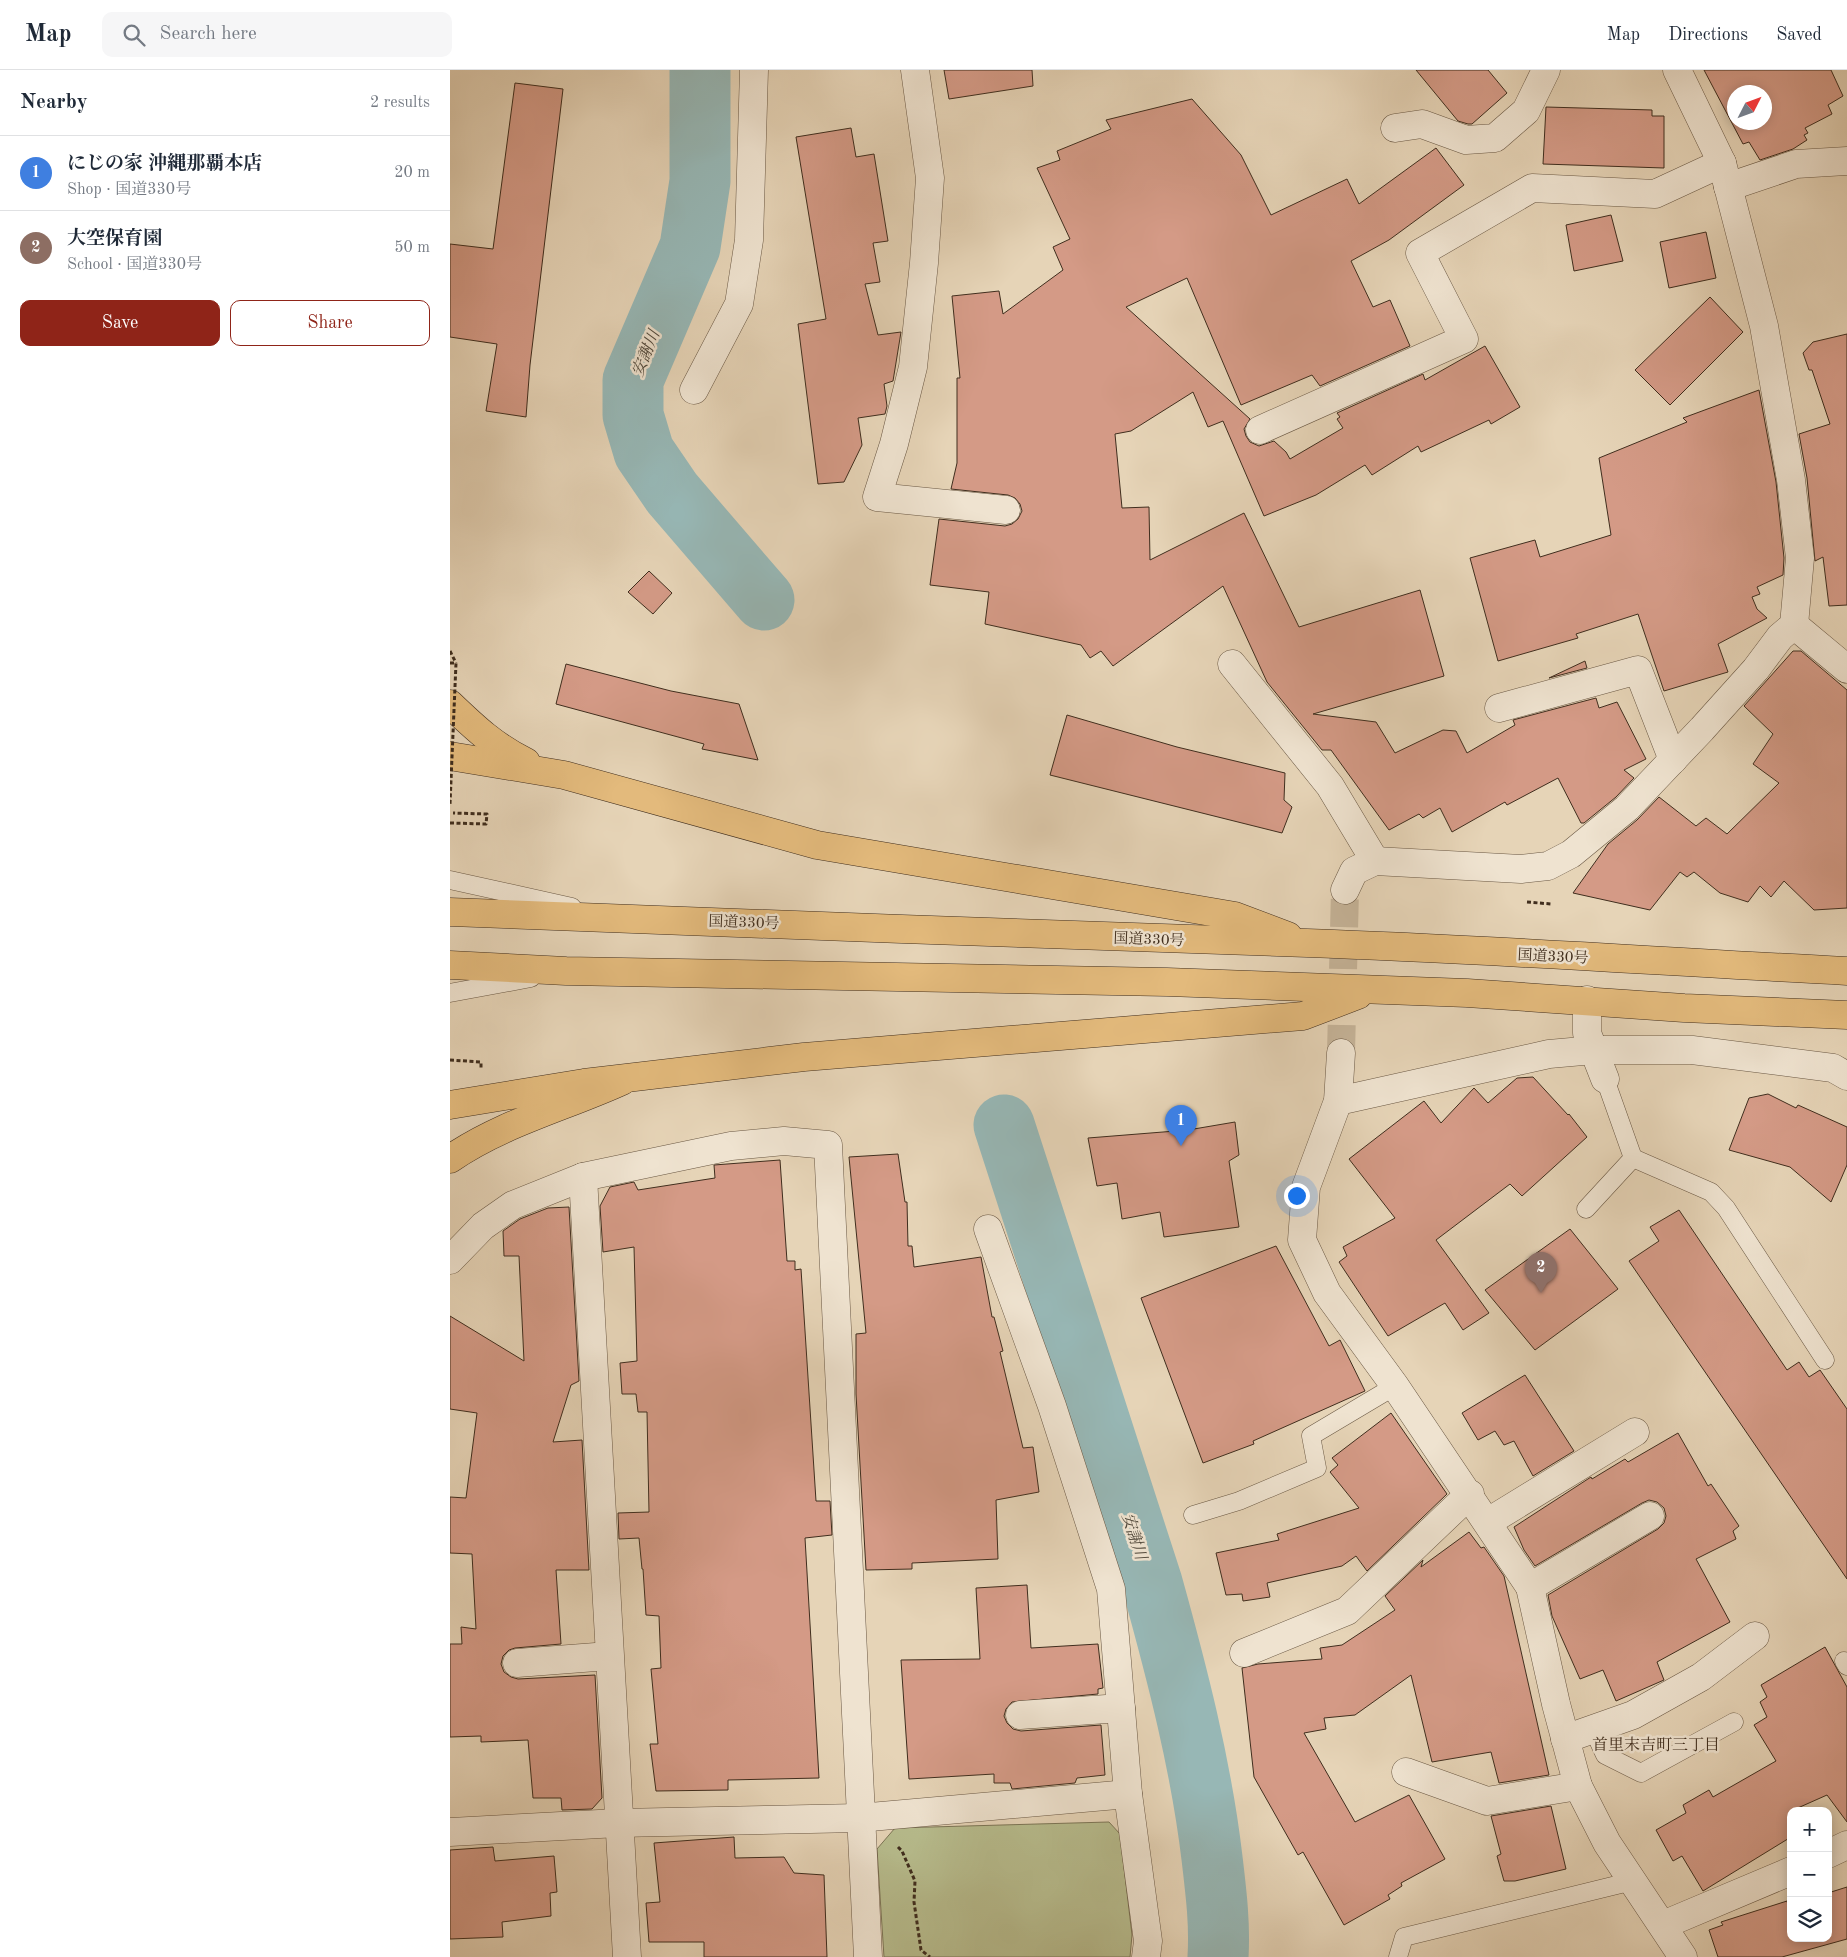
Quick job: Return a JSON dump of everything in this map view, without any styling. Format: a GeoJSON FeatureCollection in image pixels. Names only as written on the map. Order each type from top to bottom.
{"type":"FeatureCollection","features":[{"type":"Feature","properties":{"kind":"main road"},"geometry":{"type":"LineString","coordinates":[[450,704],[502,750],[533,765],[564,775],[817,845],[1235,916],[1308,943]]}},
{"type":"Feature","properties":{"kind":"main road"},"geometry":{"type":"LineString","coordinates":[[450,756],[564,775]]}},
{"type":"Feature","properties":{"kind":"main road","name":"国道330号"},"geometry":{"type":"LineString","coordinates":[[450,912],[804,924],[1186,941],[1308,943],[1847,971]]}},
{"type":"Feature","properties":{"kind":"main road"},"geometry":{"type":"LineString","coordinates":[[450,964],[566,971],[1166,982],[1587,1000],[1684,1008],[1847,1015]]}},
{"type":"Feature","properties":{"kind":"main road"},"geometry":{"type":"LineString","coordinates":[[450,1105],[584,1083],[804,1057],[1304,1016],[1369,991]]}},
{"type":"Feature","properties":{"kind":"main road"},"geometry":{"type":"LineString","coordinates":[[450,1159],[492,1133],[578,1102],[630,1078]]}},
{"type":"Feature","properties":{"kind":"street"},"geometry":{"type":"LineString","coordinates":[[694,390],[739,304],[749,240],[754,70]]}},
{"type":"Feature","properties":{"kind":"street"},"geometry":{"type":"LineString","coordinates":[[915,70],[930,178],[924,263],[913,367],[894,444],[878,497],[1006,510]]}},
{"type":"Feature","properties":{"kind":"street"},"geometry":{"type":"LineString","coordinates":[[1395,128],[1422,124],[1466,140],[1495,138],[1526,111],[1546,70]]}},
{"type":"Feature","properties":{"kind":"street"},"geometry":{"type":"LineString","coordinates":[[1345,890],[1354,871],[1375,861],[1521,868],[1548,866],[1571,854],[1627,808],[1756,669],[1780,637],[1794,625],[1800,558],[1790,480],[1764,326],[1725,175],[1677,70]]}},
{"type":"Feature","properties":{"kind":"street"},"geometry":{"type":"LineString","coordinates":[[1260,430],[1464,339],[1420,253],[1532,188],[1654,194],[1725,175],[1796,164],[1847,161]]}},
{"type":"Feature","properties":{"kind":"street"},"geometry":{"type":"LineString","coordinates":[[1794,625],[1847,669]]}},
{"type":"Feature","properties":{"kind":"street"},"geometry":{"type":"LineString","coordinates":[[1232,664],[1330,786],[1375,861]]}},
{"type":"Feature","properties":{"kind":"street"},"geometry":{"type":"LineString","coordinates":[[1499,708],[1638,670],[1673,760]]}},
{"type":"Feature","properties":{"kind":"street"},"geometry":{"type":"LineString","coordinates":[[1587,1000],[1588,1033],[1605,1079]]}},
{"type":"Feature","properties":{"kind":"street"},"geometry":{"type":"LineString","coordinates":[[1338,1101],[1549,1054],[1594,1050],[1692,1050],[1833,1068],[1847,1076]]}},
{"type":"Feature","properties":{"kind":"street"},"geometry":{"type":"LineString","coordinates":[[1341,1053],[1338,1101],[1306,1187],[1302,1240],[1327,1293],[1470,1494],[1530,1587],[1578,1786],[1607,1843],[1663,1925],[1682,1957]]}},
{"type":"Feature","properties":{"kind":"street"},"geometry":{"type":"LineString","coordinates":[[450,1260],[483,1226],[513,1205],[583,1176],[731,1146],[784,1142],[828,1145],[859,1818],[868,1957]]}},
{"type":"Feature","properties":{"kind":"street"},"geometry":{"type":"LineString","coordinates":[[583,1176],[627,1957]]}},
{"type":"Feature","properties":{"kind":"street"},"geometry":{"type":"LineString","coordinates":[[988,1229],[1052,1406],[1111,1589],[1128,1794],[1148,1941],[1146,1957]]}},
{"type":"Feature","properties":{"kind":"street"},"geometry":{"type":"LineString","coordinates":[[1488,1522],[1635,1432]]}},
{"type":"Feature","properties":{"kind":"street"},"geometry":{"type":"LineString","coordinates":[[1244,1653],[1347,1611],[1470,1494]]}},
{"type":"Feature","properties":{"kind":"street"},"geometry":{"type":"LineString","coordinates":[[1530,1587],[1650,1516]]}},
{"type":"Feature","properties":{"kind":"street"},"geometry":{"type":"LineString","coordinates":[[1565,1738],[1633,1715],[1701,1677],[1755,1636]]}},
{"type":"Feature","properties":{"kind":"street"},"geometry":{"type":"LineString","coordinates":[[517,1664],[609,1656]]}},
{"type":"Feature","properties":{"kind":"street"},"geometry":{"type":"LineString","coordinates":[[1020,1715],[1121,1708]]}},
{"type":"Feature","properties":{"kind":"street"},"geometry":{"type":"LineString","coordinates":[[1406,1772],[1487,1801],[1578,1786]]}},
{"type":"Feature","properties":{"kind":"street"},"geometry":{"type":"LineString","coordinates":[[450,1832],[618,1823],[859,1818],[1128,1794]]}},
{"type":"Feature","properties":{"kind":"street"},"geometry":{"type":"LineString","coordinates":[[1832,1852],[1847,1845]]}},
{"type":"Feature","properties":{"kind":"street"},"geometry":{"type":"LineString","coordinates":[[1663,1925],[1787,1873]]}},
{"type":"Feature","properties":{"kind":"lane"},"geometry":{"type":"LineString","coordinates":[[450,880],[623,918]]}},
{"type":"Feature","properties":{"kind":"lane"},"geometry":{"type":"LineString","coordinates":[[450,993],[566,971]]}},
{"type":"Feature","properties":{"kind":"lane"},"geometry":{"type":"LineString","coordinates":[[1605,1079],[1633,1158],[1711,1192],[1726,1208],[1825,1360]]}},
{"type":"Feature","properties":{"kind":"lane"},"geometry":{"type":"LineString","coordinates":[[1586,1209],[1633,1158]]}},
{"type":"Feature","properties":{"kind":"lane"},"geometry":{"type":"LineString","coordinates":[[1192,1515],[1239,1502],[1317,1468],[1311,1436],[1395,1386]]}},
{"type":"Feature","properties":{"kind":"lane"},"geometry":{"type":"LineString","coordinates":[[1593,1729],[1604,1755],[1642,1773],[1734,1722]]}},
{"type":"Feature","properties":{"kind":"lane"},"geometry":{"type":"LineString","coordinates":[[1398,1957],[1404,1937],[1633,1881]]}},
{"type":"Feature","properties":{"kind":"path"},"geometry":{"type":"LineString","coordinates":[[450,651],[456,663],[450,804]]}},
{"type":"Feature","properties":{"kind":"path"},"geometry":{"type":"LineString","coordinates":[[450,663],[456,663]]}},
{"type":"Feature","properties":{"kind":"path"},"geometry":{"type":"LineString","coordinates":[[450,823],[486,824],[487,814],[453,813]]}},
{"type":"Feature","properties":{"kind":"path"},"geometry":{"type":"LineString","coordinates":[[1524,902],[1551,904]]}},
{"type":"Feature","properties":{"kind":"path"},"geometry":{"type":"LineString","coordinates":[[450,1060],[481,1062],[480,1070],[473,1070]]}},
{"type":"Feature","properties":{"kind":"path"},"geometry":{"type":"LineString","coordinates":[[896,1846],[902,1851],[916,1882],[914,1902],[921,1950],[930,1957]]}},
{"type":"Feature","properties":{"kind":"green space"},"geometry":{"type":"Polygon","coordinates":[[[1109,1822],[1120,1834],[1132,1935],[1130,1957],[884,1957],[877,1849],[895,1828],[1109,1822]]]}},
{"type":"Feature","properties":{"kind":"building"},"geometry":{"type":"Polygon","coordinates":[[[944,70],[1032,70],[1033,86],[949,99],[944,70]]]}},
{"type":"Feature","properties":{"kind":"building"},"geometry":{"type":"Polygon","coordinates":[[[1416,70],[1488,70],[1507,93],[1472,124],[1468,124],[1458,121],[1416,70]]]}},
{"type":"Feature","properties":{"kind":"building"},"geometry":{"type":"Polygon","coordinates":[[[1704,70],[1831,70],[1843,96],[1828,105],[1832,114],[1805,128],[1808,133],[1804,135],[1807,140],[1793,149],[1760,160],[1749,142],[1743,144],[1736,130],[1772,130],[1772,85],[1727,85],[1727,114],[1704,70]]]}},
{"type":"Feature","properties":{"kind":"building"},"geometry":{"type":"Polygon","coordinates":[[[515,83],[563,89],[530,365],[526,417],[486,411],[497,344],[450,337],[450,244],[493,249],[515,83]]]}},
{"type":"Feature","properties":{"kind":"building"},"geometry":{"type":"Polygon","coordinates":[[[1192,99],[1241,155],[1271,215],[1347,179],[1359,204],[1436,148],[1464,185],[1389,240],[1351,261],[1373,307],[1390,300],[1410,346],[1320,386],[1312,375],[1241,405],[1187,278],[1126,307],[1250,419],[1244,429],[1250,442],[1259,446],[1274,441],[1286,452],[1290,459],[1343,428],[1337,419],[1340,417],[1337,413],[1423,374],[1425,380],[1485,346],[1520,407],[1491,424],[1489,420],[1421,452],[1418,446],[1372,475],[1365,465],[1316,495],[1264,516],[1223,421],[1208,427],[1193,392],[1131,431],[1115,434],[1122,508],[1149,507],[1150,560],[1244,513],[1299,627],[1420,590],[1444,676],[1313,714],[1376,722],[1395,753],[1443,730],[1456,731],[1467,753],[1515,725],[1513,720],[1596,698],[1599,708],[1617,702],[1646,759],[1624,770],[1634,778],[1616,797],[1584,823],[1581,823],[1558,778],[1507,805],[1505,802],[1452,832],[1440,808],[1423,818],[1419,814],[1389,830],[1331,750],[1322,750],[1267,682],[1223,586],[1113,666],[1101,651],[1090,658],[1081,645],[985,624],[989,592],[930,585],[939,519],[1005,526],[1012,524],[1018,519],[1022,511],[1020,504],[1015,498],[1008,495],[951,489],[957,463],[957,378],[960,378],[952,296],[999,291],[1003,314],[1063,270],[1053,247],[1070,239],[1037,168],[1060,160],[1057,151],[1111,129],[1106,120],[1192,99]]]}},
{"type":"Feature","properties":{"kind":"building"},"geometry":{"type":"Polygon","coordinates":[[[1546,107],[1652,110],[1652,116],[1664,116],[1664,168],[1543,164],[1546,107]]]}},
{"type":"Feature","properties":{"kind":"building"},"geometry":{"type":"Polygon","coordinates":[[[851,128],[856,157],[874,154],[888,241],[873,243],[880,282],[865,284],[878,335],[901,332],[893,381],[884,384],[887,406],[885,414],[858,418],[862,445],[844,482],[818,484],[798,324],[826,319],[796,137],[851,128]]]}},
{"type":"Feature","properties":{"kind":"building"},"geometry":{"type":"Polygon","coordinates":[[[1611,215],[1623,261],[1574,271],[1566,225],[1611,215]]]}},
{"type":"Feature","properties":{"kind":"building"},"geometry":{"type":"Polygon","coordinates":[[[1706,232],[1716,278],[1669,288],[1660,242],[1706,232]]]}},
{"type":"Feature","properties":{"kind":"building"},"geometry":{"type":"Polygon","coordinates":[[[1710,297],[1743,332],[1670,405],[1635,370],[1710,297]]]}},
{"type":"Feature","properties":{"kind":"building"},"geometry":{"type":"Polygon","coordinates":[[[1847,334],[1847,605],[1829,606],[1823,557],[1815,561],[1807,478],[1799,434],[1830,424],[1812,370],[1809,370],[1803,353],[1813,342],[1847,334]]]}},
{"type":"Feature","properties":{"kind":"building"},"geometry":{"type":"Polygon","coordinates":[[[1759,390],[1776,482],[1784,558],[1783,575],[1757,587],[1760,594],[1752,597],[1757,609],[1767,618],[1718,644],[1728,672],[1664,691],[1638,614],[1576,634],[1578,638],[1498,661],[1470,558],[1535,540],[1540,557],[1611,535],[1599,458],[1687,422],[1683,418],[1759,390]]]}},
{"type":"Feature","properties":{"kind":"building"},"geometry":{"type":"Polygon","coordinates":[[[649,571],[672,593],[653,614],[628,592],[649,571]]]}},
{"type":"Feature","properties":{"kind":"building"},"geometry":{"type":"Polygon","coordinates":[[[1793,651],[1801,651],[1847,690],[1847,908],[1814,910],[1784,881],[1771,897],[1760,886],[1748,902],[1720,893],[1694,872],[1687,877],[1680,872],[1650,910],[1573,893],[1608,844],[1637,820],[1659,797],[1696,826],[1706,818],[1727,834],[1779,783],[1753,764],[1773,734],[1744,706],[1793,651]]]}},
{"type":"Feature","properties":{"kind":"building"},"geometry":{"type":"Polygon","coordinates":[[[1585,661],[1587,668],[1549,678],[1585,661]]]}},
{"type":"Feature","properties":{"kind":"building"},"geometry":{"type":"Polygon","coordinates":[[[566,664],[671,691],[739,704],[758,760],[702,749],[704,744],[556,704],[566,664]]]}},
{"type":"Feature","properties":{"kind":"building"},"geometry":{"type":"Polygon","coordinates":[[[1067,715],[1177,747],[1285,773],[1284,800],[1292,807],[1282,833],[1050,775],[1067,715]]]}},
{"type":"Feature","properties":{"kind":"building"},"geometry":{"type":"Polygon","coordinates":[[[1533,1077],[1569,1114],[1587,1137],[1522,1196],[1510,1184],[1436,1240],[1489,1313],[1463,1330],[1445,1303],[1388,1336],[1339,1262],[1347,1256],[1343,1247],[1395,1218],[1349,1159],[1424,1101],[1441,1123],[1474,1088],[1488,1103],[1517,1078],[1533,1077]]]}},
{"type":"Feature","properties":{"kind":"building"},"geometry":{"type":"Polygon","coordinates":[[[1768,1094],[1796,1108],[1798,1105],[1847,1127],[1847,1165],[1831,1202],[1790,1167],[1729,1150],[1749,1098],[1768,1094]]]}},
{"type":"Feature","properties":{"kind":"building"},"geometry":{"type":"Polygon","coordinates":[[[1235,1122],[1239,1155],[1229,1161],[1239,1227],[1164,1237],[1160,1212],[1122,1219],[1117,1183],[1097,1186],[1088,1138],[1188,1130],[1235,1122]]]}},
{"type":"Feature","properties":{"kind":"building"},"geometry":{"type":"Polygon","coordinates":[[[898,1154],[905,1202],[907,1202],[908,1246],[912,1246],[914,1267],[981,1257],[992,1317],[994,1317],[1003,1351],[1000,1352],[1023,1448],[1033,1447],[1039,1492],[996,1500],[998,1559],[912,1563],[912,1569],[866,1570],[856,1394],[856,1334],[866,1333],[849,1157],[898,1154]]]}},
{"type":"Feature","properties":{"kind":"building"},"geometry":{"type":"Polygon","coordinates":[[[780,1160],[787,1261],[795,1261],[795,1270],[801,1269],[816,1501],[830,1501],[832,1535],[805,1538],[819,1778],[728,1780],[728,1790],[656,1791],[650,1744],[658,1744],[651,1669],[661,1668],[659,1616],[646,1615],[639,1538],[619,1539],[618,1513],[649,1512],[647,1412],[638,1412],[636,1394],[622,1394],[620,1363],[637,1361],[634,1247],[603,1252],[600,1206],[610,1187],[634,1182],[638,1190],[715,1178],[714,1165],[780,1160]]]}},
{"type":"Feature","properties":{"kind":"building"},"geometry":{"type":"Polygon","coordinates":[[[569,1207],[579,1381],[571,1385],[553,1442],[582,1440],[589,1570],[556,1570],[561,1644],[509,1650],[503,1656],[501,1664],[504,1672],[518,1679],[595,1675],[602,1798],[592,1809],[562,1810],[561,1798],[533,1798],[528,1740],[481,1742],[481,1736],[450,1737],[450,1644],[462,1644],[461,1627],[476,1629],[472,1554],[450,1553],[450,1497],[466,1498],[477,1413],[450,1409],[450,1316],[524,1361],[519,1256],[504,1256],[503,1231],[520,1219],[548,1208],[569,1207]]]}},
{"type":"Feature","properties":{"kind":"building"},"geometry":{"type":"Polygon","coordinates":[[[1679,1210],[1787,1370],[1799,1362],[1809,1377],[1820,1370],[1847,1409],[1847,1579],[1629,1261],[1659,1241],[1650,1227],[1679,1210]]]}},
{"type":"Feature","properties":{"kind":"building"},"geometry":{"type":"Polygon","coordinates":[[[1570,1229],[1618,1289],[1535,1350],[1485,1290],[1570,1229]]]}},
{"type":"Feature","properties":{"kind":"building"},"geometry":{"type":"Polygon","coordinates":[[[1276,1246],[1329,1346],[1340,1340],[1365,1391],[1253,1441],[1254,1444],[1203,1463],[1141,1298],[1276,1246]]]}},
{"type":"Feature","properties":{"kind":"building"},"geometry":{"type":"Polygon","coordinates":[[[1525,1375],[1574,1451],[1533,1476],[1514,1441],[1504,1445],[1495,1431],[1478,1440],[1462,1413],[1525,1375]]]}},
{"type":"Feature","properties":{"kind":"building"},"geometry":{"type":"Polygon","coordinates":[[[1391,1413],[1447,1494],[1367,1571],[1356,1556],[1342,1566],[1267,1583],[1270,1597],[1243,1601],[1242,1594],[1226,1595],[1216,1553],[1279,1540],[1277,1534],[1359,1508],[1330,1472],[1338,1465],[1332,1458],[1391,1413]]]}},
{"type":"Feature","properties":{"kind":"building"},"geometry":{"type":"Polygon","coordinates":[[[1678,1433],[1708,1486],[1711,1484],[1739,1526],[1733,1531],[1736,1539],[1696,1559],[1730,1622],[1657,1662],[1664,1680],[1616,1701],[1603,1670],[1580,1679],[1552,1616],[1548,1595],[1658,1529],[1664,1523],[1666,1516],[1664,1508],[1657,1502],[1649,1500],[1642,1503],[1535,1566],[1524,1550],[1514,1527],[1591,1477],[1592,1479],[1625,1459],[1628,1462],[1678,1433]]]}},
{"type":"Feature","properties":{"kind":"building"},"geometry":{"type":"Polygon","coordinates":[[[1469,1532],[1481,1548],[1484,1547],[1504,1576],[1549,1775],[1499,1783],[1491,1752],[1432,1762],[1411,1675],[1355,1715],[1324,1718],[1326,1729],[1304,1733],[1355,1822],[1409,1795],[1445,1859],[1401,1883],[1402,1886],[1388,1895],[1390,1899],[1344,1925],[1303,1852],[1298,1855],[1254,1777],[1242,1668],[1258,1664],[1322,1659],[1320,1648],[1342,1645],[1395,1610],[1385,1596],[1423,1560],[1421,1567],[1469,1532]]]}},
{"type":"Feature","properties":{"kind":"building"},"geometry":{"type":"Polygon","coordinates":[[[1027,1585],[1031,1648],[1098,1644],[1103,1688],[1098,1689],[1098,1694],[1012,1702],[1006,1709],[1004,1716],[1007,1723],[1013,1729],[1021,1731],[1101,1725],[1105,1775],[1077,1778],[1075,1783],[1012,1789],[1010,1783],[994,1783],[994,1774],[909,1779],[901,1660],[980,1659],[976,1588],[1027,1585]]]}},
{"type":"Feature","properties":{"kind":"building"},"geometry":{"type":"Polygon","coordinates":[[[1825,1647],[1847,1687],[1847,1822],[1827,1795],[1800,1807],[1787,1807],[1787,1839],[1703,1891],[1682,1856],[1673,1861],[1656,1830],[1686,1813],[1683,1805],[1709,1790],[1713,1797],[1776,1761],[1754,1725],[1767,1717],[1760,1702],[1767,1697],[1761,1685],[1825,1647]]]}},
{"type":"Feature","properties":{"kind":"building"},"geometry":{"type":"Polygon","coordinates":[[[1551,1806],[1566,1869],[1515,1881],[1504,1881],[1497,1856],[1501,1854],[1491,1816],[1551,1806]]]}},
{"type":"Feature","properties":{"kind":"building"},"geometry":{"type":"Polygon","coordinates":[[[734,1837],[735,1858],[784,1857],[794,1873],[824,1875],[827,1957],[704,1957],[704,1942],[649,1942],[646,1903],[660,1902],[654,1843],[734,1837]]]}},
{"type":"Feature","properties":{"kind":"building"},"geometry":{"type":"Polygon","coordinates":[[[493,1847],[495,1861],[554,1856],[557,1892],[550,1893],[551,1916],[502,1922],[503,1937],[450,1939],[450,1850],[493,1847]]]}},
{"type":"Feature","properties":{"kind":"building"},"geometry":{"type":"Polygon","coordinates":[[[1847,1887],[1847,1939],[1782,1957],[1718,1957],[1709,1930],[1723,1925],[1721,1922],[1787,1901],[1787,1942],[1832,1942],[1832,1892],[1847,1887]]]}},
{"type":"Feature","properties":{"kind":"waterway","name":"安謝川"},"geometry":{"type":"LineString","coordinates":[[700,70],[700,181],[690,247],[633,380],[633,415],[644,452],[672,493],[764,600]]}},
{"type":"Feature","properties":{"kind":"waterway","name":"安謝川"},"geometry":{"type":"LineString","coordinates":[[1004,1125],[1152,1583],[1170,1651],[1202,1788],[1217,1908],[1218,1957]]}},
{"type":"Feature","properties":{"kind":"tunnel"},"geometry":{"type":"LineString","coordinates":[[1341,1053],[1345,890]]}},
{"type":"Feature","properties":{"kind":"place","name":"にじの家 沖縄那覇本店"},"geometry":{"type":"Point","coordinates":[1181,1146]}},
{"type":"Feature","properties":{"kind":"place","name":"大空保育園"},"geometry":{"type":"Point","coordinates":[1541,1293]}},
{"type":"Feature","properties":{"kind":"district","name":"首里末吉町三丁目"},"geometry":{"type":"Point","coordinates":[1656,1744]}}]}
